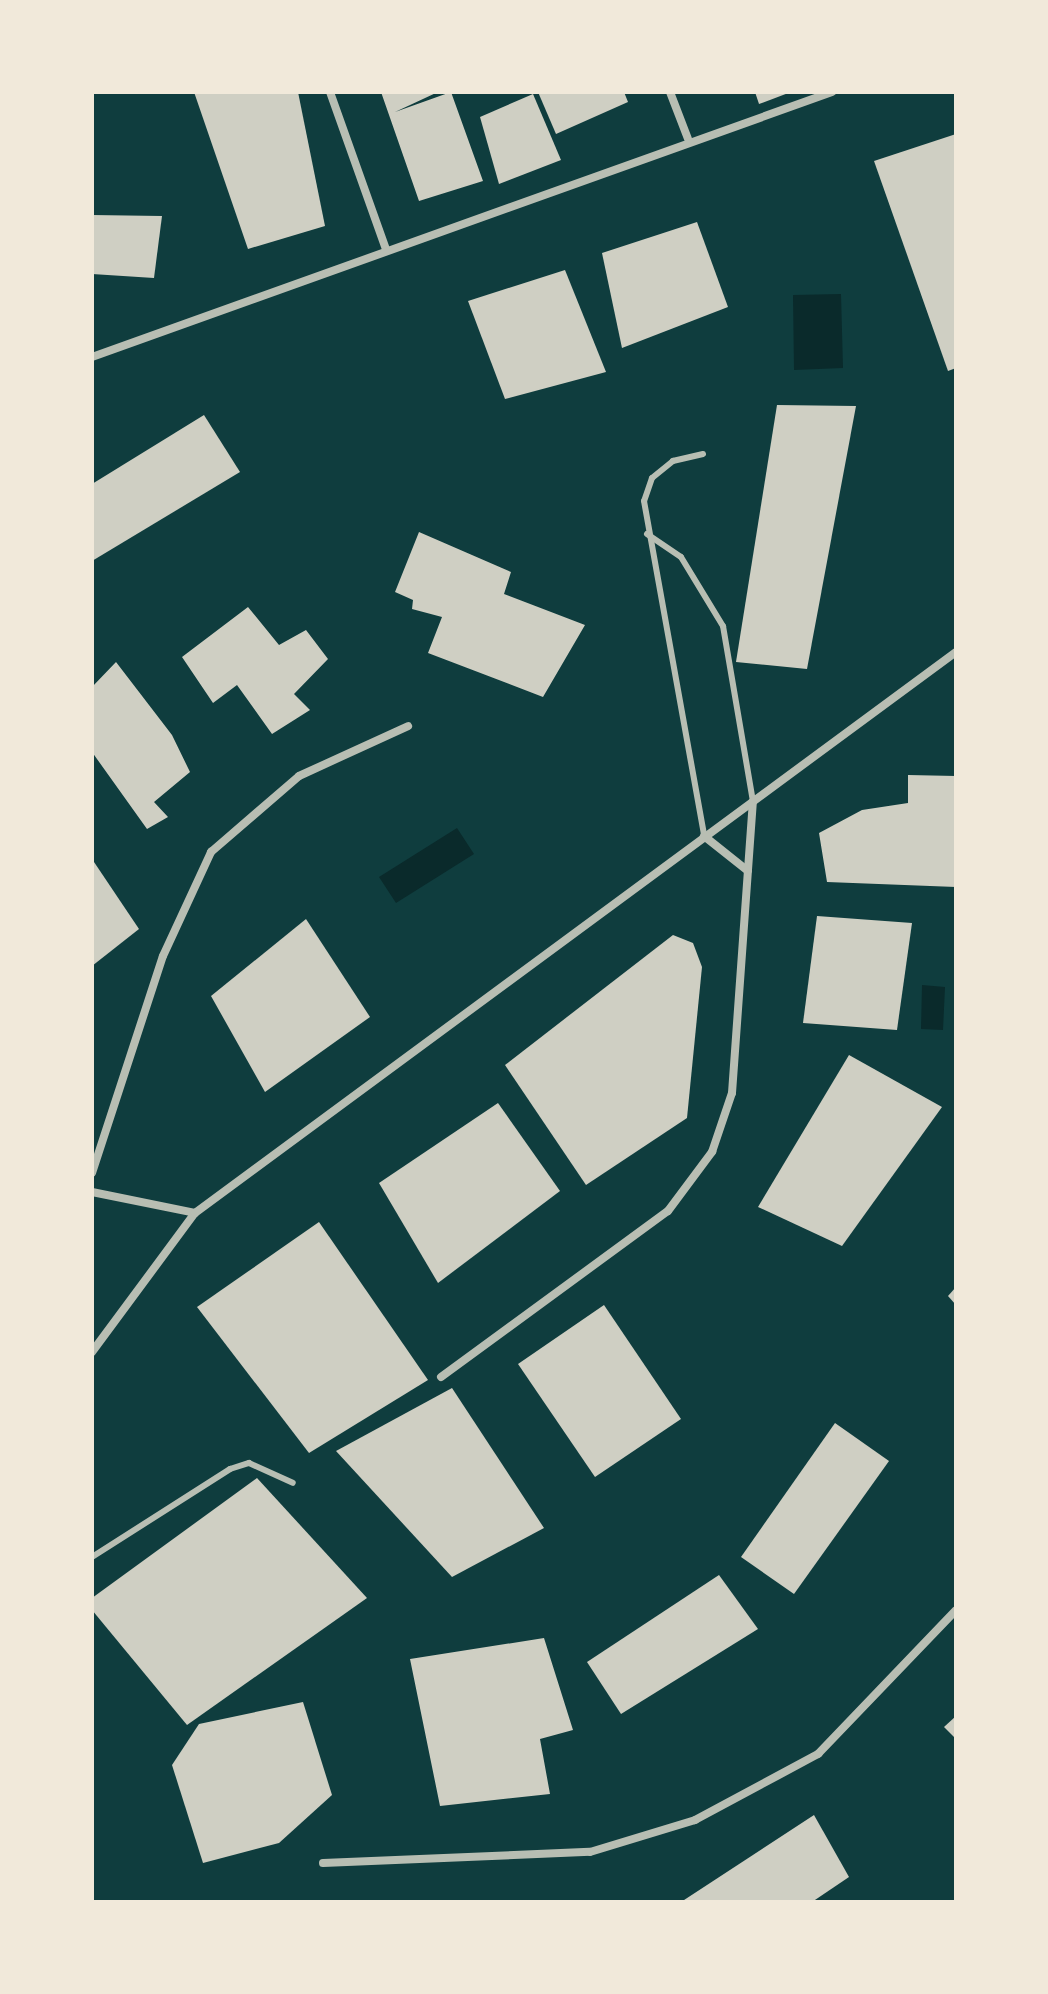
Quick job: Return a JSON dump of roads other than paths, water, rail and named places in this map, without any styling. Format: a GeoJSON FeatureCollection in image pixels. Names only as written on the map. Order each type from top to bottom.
{"type":"FeatureCollection","features":[{"type":"Feature","properties":{"kind":"street"},"geometry":{"type":"LineString","coordinates":[[330,92],[386,249]]}},
{"type":"Feature","properties":{"kind":"street"},"geometry":{"type":"LineString","coordinates":[[670,92],[688,139]]}},
{"type":"Feature","properties":{"kind":"street"},"geometry":{"type":"LineString","coordinates":[[92,357],[688,139],[832,92]]}},
{"type":"Feature","properties":{"kind":"street"},"geometry":{"type":"LineString","coordinates":[[92,1352],[195,1213],[956,652]]}},
{"type":"Feature","properties":{"kind":"street"},"geometry":{"type":"LineString","coordinates":[[92,1173],[163,956],[211,852],[299,776],[408,726]]}},
{"type":"Feature","properties":{"kind":"street"},"geometry":{"type":"LineString","coordinates":[[441,1377],[668,1211],[712,1152],[732,1093],[753,802]]}},
{"type":"Feature","properties":{"kind":"street"},"geometry":{"type":"LineString","coordinates":[[704,836],[748,871]]}},
{"type":"Feature","properties":{"kind":"street"},"geometry":{"type":"LineString","coordinates":[[92,1192],[195,1213]]}},
{"type":"Feature","properties":{"kind":"street"},"geometry":{"type":"LineString","coordinates":[[323,1863],[590,1852],[695,1820],[818,1754],[956,1610]]}},
{"type":"Feature","properties":{"kind":"lane"},"geometry":{"type":"LineString","coordinates":[[703,454],[673,461],[652,478],[644,501],[647,534],[704,836]]}},
{"type":"Feature","properties":{"kind":"lane"},"geometry":{"type":"LineString","coordinates":[[647,534],[681,557],[723,626],[753,802]]}},
{"type":"Feature","properties":{"kind":"lane"},"geometry":{"type":"LineString","coordinates":[[92,1557],[230,1469],[249,1463],[293,1483]]}},
{"type":"Feature","properties":{"kind":"water"},"geometry":{"type":"Polygon","coordinates":[[[841,294],[843,368],[794,370],[793,295],[841,294]]]}},
{"type":"Feature","properties":{"kind":"water"},"geometry":{"type":"Polygon","coordinates":[[[457,828],[474,854],[396,903],[379,877],[457,828]]]}},
{"type":"Feature","properties":{"kind":"water"},"geometry":{"type":"Polygon","coordinates":[[[922,985],[945,987],[943,1030],[921,1029],[922,985]]]}}]}
